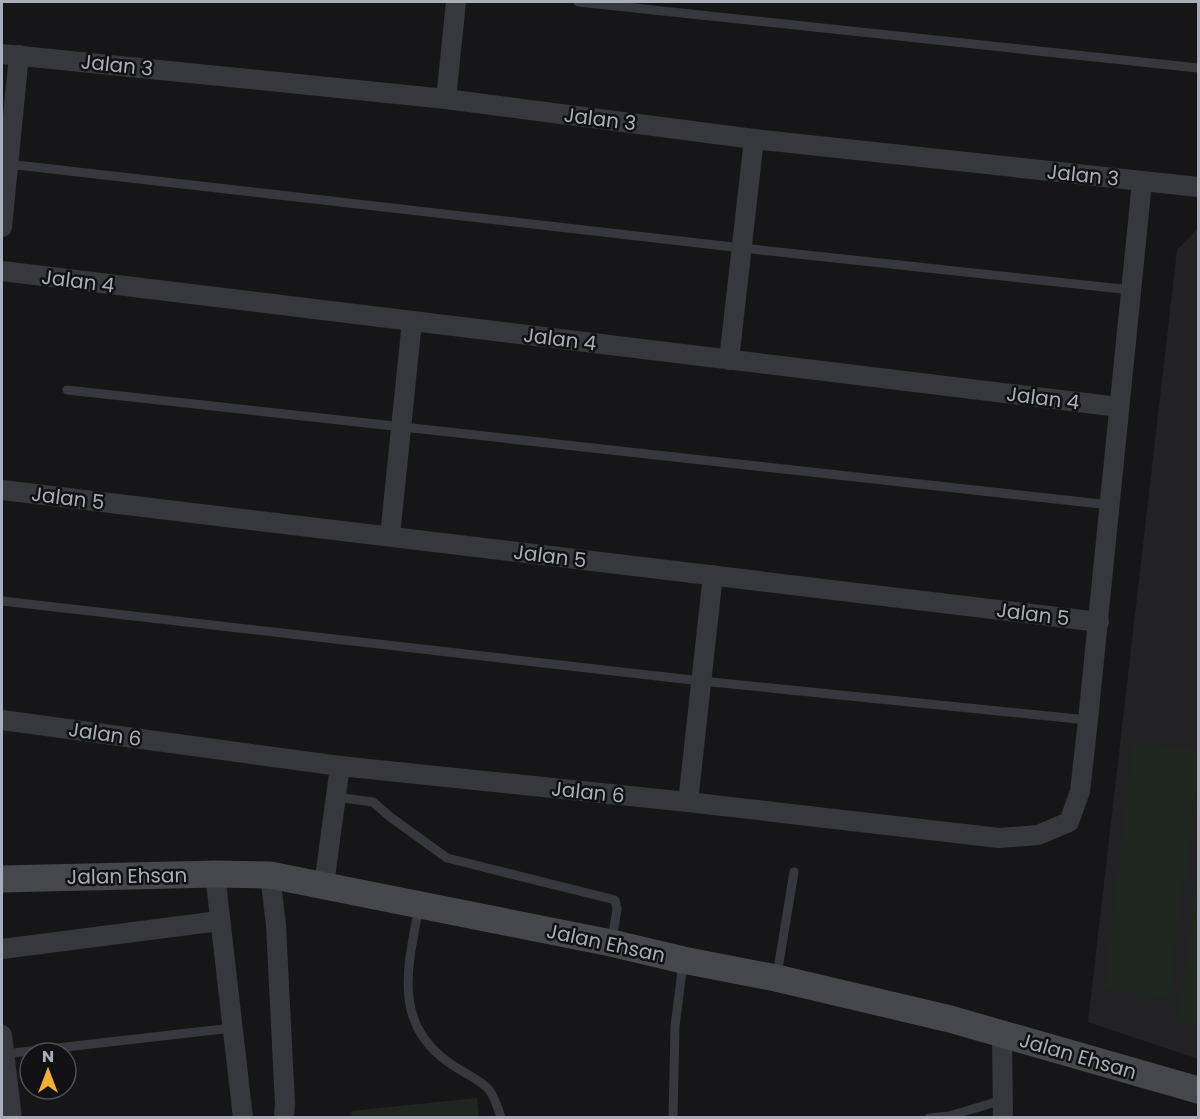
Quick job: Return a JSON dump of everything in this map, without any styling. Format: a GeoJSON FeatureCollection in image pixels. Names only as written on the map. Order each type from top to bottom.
{"type":"FeatureCollection","features":[{"type":"Feature","properties":{"kind":"main road","name":"Jalan Ehsan"},"geometry":{"type":"LineString","coordinates":[[2,879],[215,874],[270,875],[776,978],[950,1019],[1198,1090]]}},
{"type":"Feature","properties":{"kind":"street"},"geometry":{"type":"LineString","coordinates":[[446,99],[456,2]]}},
{"type":"Feature","properties":{"kind":"street"},"geometry":{"type":"LineString","coordinates":[[2,227],[8,164],[10,55]]}},
{"type":"Feature","properties":{"kind":"street","name":"Jalan 3"},"geometry":{"type":"LineString","coordinates":[[10,55],[446,99],[754,139],[1198,187]]}},
{"type":"Feature","properties":{"kind":"street"},"geometry":{"type":"LineString","coordinates":[[729,360],[754,139]]}},
{"type":"Feature","properties":{"kind":"street","name":"Jalan 6"},"geometry":{"type":"LineString","coordinates":[[2,720],[339,766],[688,802],[999,838],[1038,835],[1069,822],[1080,791],[1142,182]]}},
{"type":"Feature","properties":{"kind":"street","name":"Jalan 4"},"geometry":{"type":"LineString","coordinates":[[2,271],[1119,407]]}},
{"type":"Feature","properties":{"kind":"street"},"geometry":{"type":"LineString","coordinates":[[390,536],[412,321]]}},
{"type":"Feature","properties":{"kind":"street","name":"Jalan 5"},"geometry":{"type":"LineString","coordinates":[[2,490],[1099,622]]}},
{"type":"Feature","properties":{"kind":"street"},"geometry":{"type":"LineString","coordinates":[[688,802],[712,575]]}},
{"type":"Feature","properties":{"kind":"street"},"geometry":{"type":"LineString","coordinates":[[324,885],[339,766]]}},
{"type":"Feature","properties":{"kind":"street"},"geometry":{"type":"LineString","coordinates":[[215,874],[243,1118]]}},
{"type":"Feature","properties":{"kind":"street"},"geometry":{"type":"LineString","coordinates":[[270,875],[276,925],[284,1118]]}},
{"type":"Feature","properties":{"kind":"street"},"geometry":{"type":"LineString","coordinates":[[2,949],[219,921]]}},
{"type":"Feature","properties":{"kind":"street"},"geometry":{"type":"LineString","coordinates":[[1002,1034],[1003,1109]]}},
{"type":"Feature","properties":{"kind":"street"},"geometry":{"type":"LineString","coordinates":[[2,1048],[12,1118]]}},
{"type":"Feature","properties":{"kind":"lane"},"geometry":{"type":"LineString","coordinates":[[578,2],[1198,68]]}},
{"type":"Feature","properties":{"kind":"lane"},"geometry":{"type":"LineString","coordinates":[[8,164],[1131,290]]}},
{"type":"Feature","properties":{"kind":"lane"},"geometry":{"type":"LineString","coordinates":[[67,390],[1110,505]]}},
{"type":"Feature","properties":{"kind":"lane"},"geometry":{"type":"LineString","coordinates":[[2,602],[701,681],[1088,720]]}},
{"type":"Feature","properties":{"kind":"lane"},"geometry":{"type":"LineString","coordinates":[[336,797],[373,802],[447,858],[615,900],[617,909],[611,943]]}},
{"type":"Feature","properties":{"kind":"lane"},"geometry":{"type":"LineString","coordinates":[[776,978],[795,872]]}},
{"type":"Feature","properties":{"kind":"lane"},"geometry":{"type":"LineString","coordinates":[[420,904],[408,965],[412,1015],[420,1034],[434,1052],[456,1068],[481,1081],[495,1098],[501,1118]]}},
{"type":"Feature","properties":{"kind":"lane"},"geometry":{"type":"LineString","coordinates":[[673,1118],[675,1026],[683,960]]}},
{"type":"Feature","properties":{"kind":"lane"},"geometry":{"type":"LineString","coordinates":[[2,1048],[232,1028]]}},
{"type":"Feature","properties":{"kind":"lane"},"geometry":{"type":"LineString","coordinates":[[929,1118],[1003,1109]]}},
{"type":"Feature","properties":{"kind":"shaded area"},"geometry":{"type":"Polygon","coordinates":[[[1198,228],[1198,1059],[1088,1022],[1177,250],[1198,228]]]}},
{"type":"Feature","properties":{"kind":"shaded area"},"geometry":{"type":"Polygon","coordinates":[[[1133,742],[1198,750],[1198,777],[1186,880],[1183,881],[1169,997],[1104,989],[1133,742]]]}},
{"type":"Feature","properties":{"kind":"shaded area"},"geometry":{"type":"Polygon","coordinates":[[[1198,874],[1198,1028],[1178,1019],[1198,874]]]}},
{"type":"Feature","properties":{"kind":"shaded area"},"geometry":{"type":"Polygon","coordinates":[[[477,1098],[479,1117],[352,1117],[351,1111],[477,1098]]]}}]}
